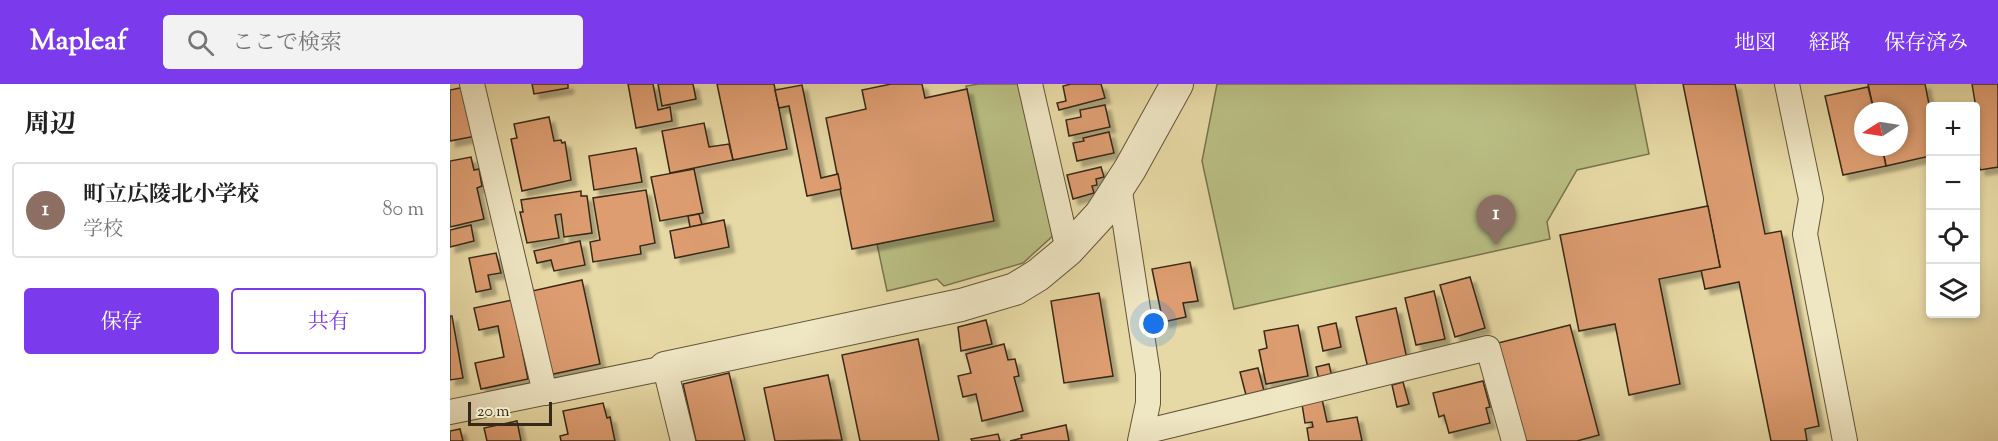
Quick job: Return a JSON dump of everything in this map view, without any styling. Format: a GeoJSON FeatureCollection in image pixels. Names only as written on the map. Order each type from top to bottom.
{"type":"FeatureCollection","features":[{"type":"Feature","properties":{"kind":"street"},"geometry":{"type":"LineString","coordinates":[[472,84],[545,393]]}},
{"type":"Feature","properties":{"kind":"street"},"geometry":{"type":"LineString","coordinates":[[1030,84],[1068,250]]}},
{"type":"Feature","properties":{"kind":"street"},"geometry":{"type":"LineString","coordinates":[[450,412],[986,299],[1015,289],[1038,275],[1068,250],[1101,214],[1177,84]]}},
{"type":"Feature","properties":{"kind":"street"},"geometry":{"type":"LineString","coordinates":[[1787,84],[1811,199],[1805,234],[1845,441]]}},
{"type":"Feature","properties":{"kind":"street"},"geometry":{"type":"LineString","coordinates":[[1119,185],[1145,342],[1148,383],[1142,436],[1488,348],[1514,441]]}},
{"type":"Feature","properties":{"kind":"street"},"geometry":{"type":"LineString","coordinates":[[665,368],[683,441]]}},
{"type":"Feature","properties":{"kind":"green space"},"geometry":{"type":"Polygon","coordinates":[[[1017,84],[1025,91],[1056,233],[1023,263],[944,286],[937,279],[887,291],[877,244],[993,220],[966,86],[1017,84]]]}},
{"type":"Feature","properties":{"kind":"green space"},"geometry":{"type":"Polygon","coordinates":[[[1217,84],[1635,84],[1649,154],[1577,170],[1547,222],[1550,239],[1234,309],[1202,161],[1217,84]]]}},
{"type":"Feature","properties":{"kind":"building"},"geometry":{"type":"Polygon","coordinates":[[[532,84],[568,84],[568,88],[534,94],[532,84]]]}},
{"type":"Feature","properties":{"kind":"building"},"geometry":{"type":"Polygon","coordinates":[[[628,84],[653,84],[658,110],[670,107],[672,121],[636,128],[628,84]]]}},
{"type":"Feature","properties":{"kind":"building"},"geometry":{"type":"Polygon","coordinates":[[[658,84],[693,84],[696,99],[662,106],[658,84]]]}},
{"type":"Feature","properties":{"kind":"building"},"geometry":{"type":"Polygon","coordinates":[[[717,84],[774,84],[787,149],[733,160],[717,84]]]}},
{"type":"Feature","properties":{"kind":"building"},"geometry":{"type":"Polygon","coordinates":[[[891,84],[922,84],[925,98],[967,89],[994,221],[852,249],[826,118],[866,109],[862,90],[891,84]]]}},
{"type":"Feature","properties":{"kind":"building"},"geometry":{"type":"Polygon","coordinates":[[[1101,84],[1105,98],[1059,110],[1057,103],[1066,101],[1063,86],[1101,84]]]}},
{"type":"Feature","properties":{"kind":"building"},"geometry":{"type":"Polygon","coordinates":[[[1683,84],[1735,84],[1765,234],[1781,231],[1819,426],[1805,429],[1807,441],[1771,441],[1739,282],[1705,289],[1701,270],[1720,267],[1683,84]]]}},
{"type":"Feature","properties":{"kind":"building"},"geometry":{"type":"Polygon","coordinates":[[[1868,84],[1925,84],[1929,102],[1926,102],[1926,157],[1886,166],[1884,156],[1908,156],[1908,102],[1872,102],[1868,84]]]}},
{"type":"Feature","properties":{"kind":"building"},"geometry":{"type":"Polygon","coordinates":[[[1972,84],[1998,84],[1998,167],[1980,170],[1980,102],[1975,102],[1972,84]]]}},
{"type":"Feature","properties":{"kind":"building"},"geometry":{"type":"Polygon","coordinates":[[[802,85],[821,178],[838,174],[841,189],[807,196],[789,106],[779,108],[775,90],[802,85]]]}},
{"type":"Feature","properties":{"kind":"building"},"geometry":{"type":"Polygon","coordinates":[[[465,87],[476,136],[450,141],[450,90],[465,87]]]}},
{"type":"Feature","properties":{"kind":"building"},"geometry":{"type":"Polygon","coordinates":[[[1868,87],[1872,102],[1854,102],[1854,156],[1884,156],[1886,166],[1843,175],[1825,96],[1868,87]]]}},
{"type":"Feature","properties":{"kind":"building"},"geometry":{"type":"Polygon","coordinates":[[[1105,105],[1110,127],[1069,136],[1066,120],[1081,117],[1080,110],[1105,105]]]}},
{"type":"Feature","properties":{"kind":"building"},"geometry":{"type":"Polygon","coordinates":[[[549,117],[554,141],[565,142],[571,180],[522,191],[511,139],[517,138],[514,124],[549,117]]]}},
{"type":"Feature","properties":{"kind":"building"},"geometry":{"type":"Polygon","coordinates":[[[704,123],[709,147],[729,144],[733,160],[670,173],[662,131],[704,123]]]}},
{"type":"Feature","properties":{"kind":"building"},"geometry":{"type":"Polygon","coordinates":[[[1109,132],[1114,153],[1077,161],[1073,143],[1084,141],[1083,138],[1109,132]]]}},
{"type":"Feature","properties":{"kind":"building"},"geometry":{"type":"Polygon","coordinates":[[[636,148],[642,182],[594,190],[589,156],[636,148]]]}},
{"type":"Feature","properties":{"kind":"building"},"geometry":{"type":"Polygon","coordinates":[[[471,157],[474,170],[479,169],[482,186],[477,188],[484,219],[450,227],[450,161],[471,157]]]}},
{"type":"Feature","properties":{"kind":"building"},"geometry":{"type":"Polygon","coordinates":[[[1101,167],[1104,177],[1096,179],[1097,185],[1092,186],[1094,193],[1073,199],[1067,175],[1101,167]]]}},
{"type":"Feature","properties":{"kind":"building"},"geometry":{"type":"Polygon","coordinates":[[[694,169],[703,213],[660,221],[651,177],[694,169]]]}},
{"type":"Feature","properties":{"kind":"building"},"geometry":{"type":"Polygon","coordinates":[[[646,190],[655,243],[640,246],[641,254],[593,262],[590,242],[600,240],[593,198],[646,190]]]}},
{"type":"Feature","properties":{"kind":"building"},"geometry":{"type":"Polygon","coordinates":[[[581,191],[581,196],[587,196],[592,233],[564,237],[561,214],[555,215],[559,238],[527,243],[520,212],[523,212],[521,200],[581,191]]]}},
{"type":"Feature","properties":{"kind":"building"},"geometry":{"type":"Polygon","coordinates":[[[1708,206],[1720,267],[1659,279],[1680,384],[1629,395],[1615,324],[1579,331],[1560,235],[1708,206]]]}},
{"type":"Feature","properties":{"kind":"building"},"geometry":{"type":"Polygon","coordinates":[[[699,214],[702,225],[690,227],[688,216],[699,214]]]}},
{"type":"Feature","properties":{"kind":"building"},"geometry":{"type":"Polygon","coordinates":[[[724,220],[729,247],[675,258],[670,231],[724,220]]]}},
{"type":"Feature","properties":{"kind":"building"},"geometry":{"type":"Polygon","coordinates":[[[471,225],[474,241],[450,247],[450,230],[471,225]]]}},
{"type":"Feature","properties":{"kind":"building"},"geometry":{"type":"Polygon","coordinates":[[[580,241],[585,265],[554,271],[551,260],[537,263],[534,251],[580,241]]]}},
{"type":"Feature","properties":{"kind":"building"},"geometry":{"type":"Polygon","coordinates":[[[496,253],[501,273],[488,275],[491,289],[476,292],[469,258],[496,253]]]}},
{"type":"Feature","properties":{"kind":"building"},"geometry":{"type":"Polygon","coordinates":[[[1190,262],[1198,301],[1183,303],[1186,317],[1163,322],[1152,269],[1190,262]]]}},
{"type":"Feature","properties":{"kind":"building"},"geometry":{"type":"Polygon","coordinates":[[[1470,277],[1485,328],[1455,337],[1440,285],[1470,277]]]}},
{"type":"Feature","properties":{"kind":"building"},"geometry":{"type":"Polygon","coordinates":[[[582,280],[600,364],[549,375],[532,291],[582,280]]]}},
{"type":"Feature","properties":{"kind":"building"},"geometry":{"type":"Polygon","coordinates":[[[1434,291],[1445,339],[1416,345],[1405,298],[1434,291]]]}},
{"type":"Feature","properties":{"kind":"building"},"geometry":{"type":"Polygon","coordinates":[[[1099,293],[1113,376],[1064,383],[1051,301],[1099,293]]]}},
{"type":"Feature","properties":{"kind":"building"},"geometry":{"type":"Polygon","coordinates":[[[512,300],[528,379],[481,389],[475,363],[504,357],[498,326],[479,330],[474,308],[512,300]]]}},
{"type":"Feature","properties":{"kind":"building"},"geometry":{"type":"Polygon","coordinates":[[[1396,308],[1407,359],[1368,368],[1356,317],[1396,308]]]}},
{"type":"Feature","properties":{"kind":"building"},"geometry":{"type":"Polygon","coordinates":[[[450,316],[452,316],[463,378],[450,380],[450,316]]]}},
{"type":"Feature","properties":{"kind":"building"},"geometry":{"type":"Polygon","coordinates":[[[986,320],[992,344],[961,351],[958,327],[986,320]]]}},
{"type":"Feature","properties":{"kind":"building"},"geometry":{"type":"Polygon","coordinates":[[[1336,323],[1341,347],[1323,351],[1318,327],[1336,323]]]}},
{"type":"Feature","properties":{"kind":"building"},"geometry":{"type":"Polygon","coordinates":[[[1298,325],[1308,376],[1266,384],[1259,350],[1267,348],[1264,331],[1298,325]]]}},
{"type":"Feature","properties":{"kind":"building"},"geometry":{"type":"Polygon","coordinates":[[[1570,325],[1599,435],[1577,441],[1524,441],[1498,343],[1570,325]]]}},
{"type":"Feature","properties":{"kind":"building"},"geometry":{"type":"Polygon","coordinates":[[[918,339],[939,441],[860,441],[842,355],[918,339]]]}},
{"type":"Feature","properties":{"kind":"building"},"geometry":{"type":"Polygon","coordinates":[[[1004,344],[1008,360],[1015,359],[1019,376],[1014,377],[1023,411],[982,421],[976,394],[963,397],[958,376],[971,373],[966,354],[1004,344]]]}},
{"type":"Feature","properties":{"kind":"building"},"geometry":{"type":"Polygon","coordinates":[[[1329,364],[1332,377],[1319,380],[1316,367],[1329,364]]]}},
{"type":"Feature","properties":{"kind":"building"},"geometry":{"type":"Polygon","coordinates":[[[1258,368],[1264,391],[1246,395],[1240,372],[1258,368]]]}},
{"type":"Feature","properties":{"kind":"building"},"geometry":{"type":"Polygon","coordinates":[[[729,373],[745,441],[696,441],[683,384],[729,373]]]}},
{"type":"Feature","properties":{"kind":"building"},"geometry":{"type":"Polygon","coordinates":[[[828,375],[842,440],[775,441],[764,388],[828,375]]]}},
{"type":"Feature","properties":{"kind":"building"},"geometry":{"type":"Polygon","coordinates":[[[1483,381],[1490,407],[1486,408],[1490,423],[1449,433],[1444,415],[1439,417],[1433,393],[1483,381]]]}},
{"type":"Feature","properties":{"kind":"building"},"geometry":{"type":"Polygon","coordinates":[[[1403,382],[1409,404],[1397,407],[1392,385],[1403,382]]]}},
{"type":"Feature","properties":{"kind":"building"},"geometry":{"type":"Polygon","coordinates":[[[1322,399],[1327,422],[1357,417],[1362,441],[1309,441],[1307,428],[1313,427],[1312,422],[1305,423],[1302,404],[1322,399]]]}},
{"type":"Feature","properties":{"kind":"building"},"geometry":{"type":"Polygon","coordinates":[[[603,403],[607,418],[610,417],[615,441],[561,441],[560,436],[568,434],[563,411],[603,403]]]}},
{"type":"Feature","properties":{"kind":"building"},"geometry":{"type":"Polygon","coordinates":[[[517,421],[521,441],[487,441],[484,428],[517,421]]]}},
{"type":"Feature","properties":{"kind":"building"},"geometry":{"type":"Polygon","coordinates":[[[1066,425],[1069,441],[1010,441],[1022,438],[1021,435],[1066,425]]]}},
{"type":"Feature","properties":{"kind":"building"},"geometry":{"type":"Polygon","coordinates":[[[460,429],[463,441],[450,441],[450,431],[460,429]]]}},
{"type":"Feature","properties":{"kind":"building"},"geometry":{"type":"Polygon","coordinates":[[[998,434],[1000,441],[972,441],[971,439],[998,434]]]}},
{"type":"Feature","properties":{"kind":"place","name":"町立広陵北小学校"},"geometry":{"type":"Point","coordinates":[1496,245]}}]}
